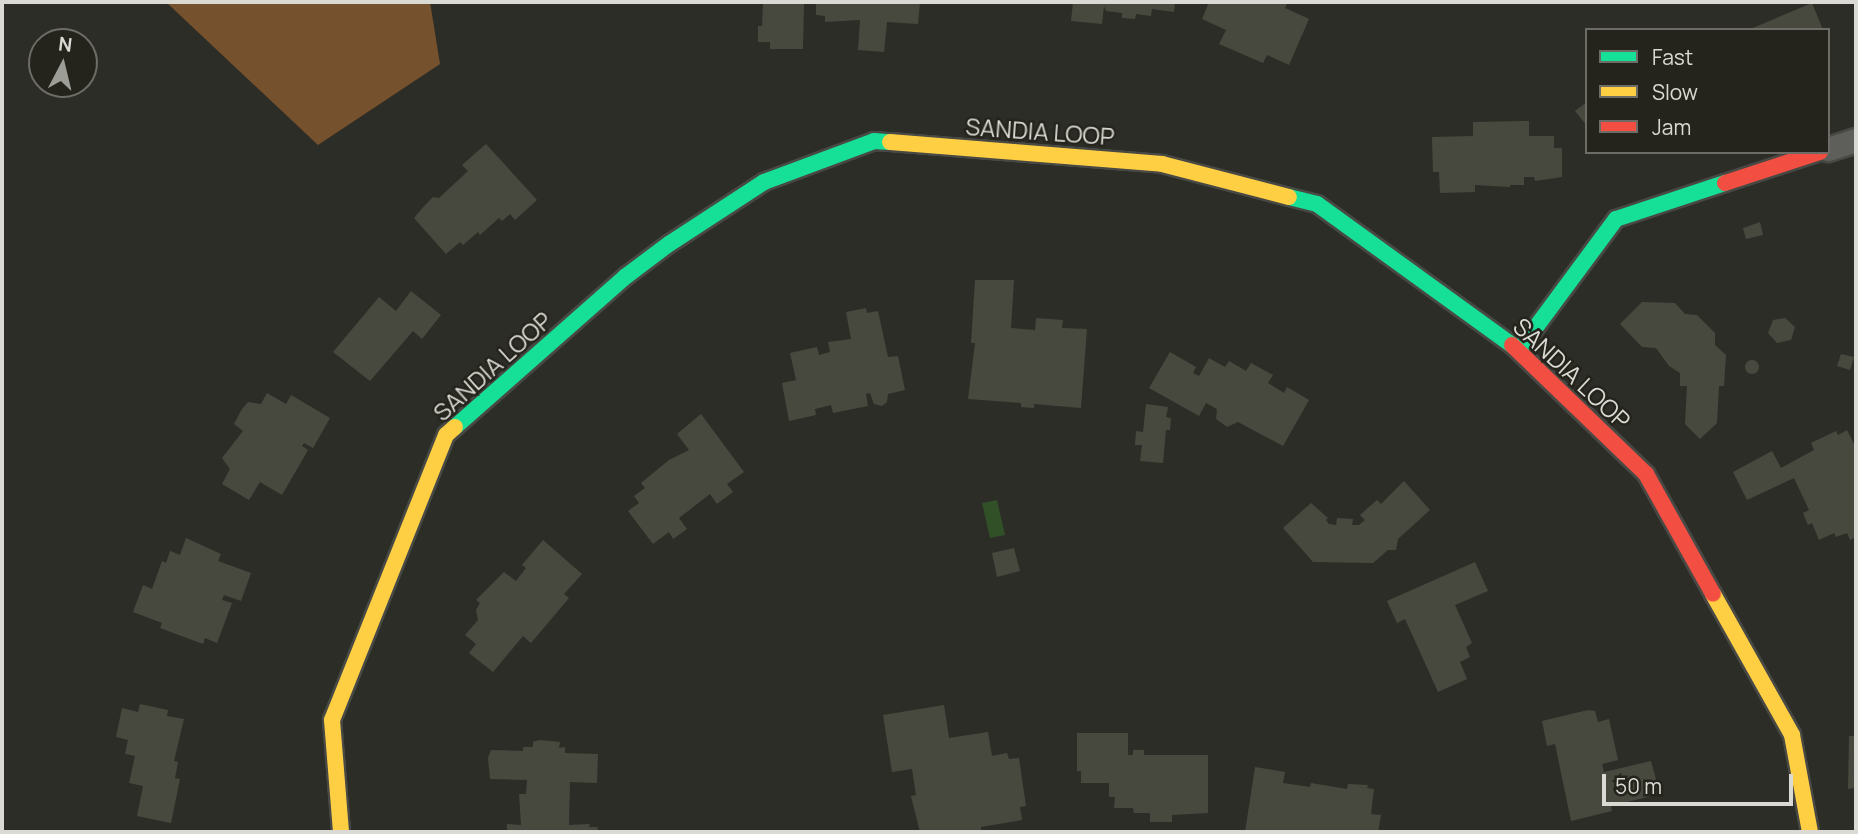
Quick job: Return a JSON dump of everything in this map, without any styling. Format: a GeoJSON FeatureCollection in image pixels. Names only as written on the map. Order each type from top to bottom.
{"type":"FeatureCollection","features":[{"type":"Feature","properties":{"kind":"street"},"geometry":{"type":"LineString","coordinates":[[1830,148],[1856,140]]}},
{"type":"Feature","properties":{"kind":"street","name":"SANDIA LOOP"},"geometry":{"type":"LineString","coordinates":[[341,832],[332,720],[446,435],[625,277],[669,244],[764,182],[874,141],[1162,164],[1317,204],[1519,350],[1646,474],[1792,735],[1810,832]]}},
{"type":"Feature","properties":{"kind":"street"},"geometry":{"type":"LineString","coordinates":[[1519,350],[1616,219],[1814,154]]}},
{"type":"Feature","properties":{"kind":"shaded area"},"geometry":{"type":"Polygon","coordinates":[[[166,2],[430,2],[440,64],[318,145],[166,2]]]}},
{"type":"Feature","properties":{"kind":"shaded area"},"geometry":{"type":"Polygon","coordinates":[[[997,500],[1005,535],[990,538],[982,503],[997,500]]]}},
{"type":"Feature","properties":{"kind":"building"},"geometry":{"type":"Polygon","coordinates":[[[763,2],[920,2],[918,24],[887,22],[884,52],[858,50],[860,20],[825,22],[825,16],[816,15],[816,4],[804,4],[803,49],[770,49],[770,42],[758,42],[763,2]]]}},
{"type":"Feature","properties":{"kind":"building"},"geometry":{"type":"Polygon","coordinates":[[[1073,2],[1175,2],[1174,12],[1152,9],[1151,16],[1136,14],[1135,19],[1122,18],[1122,13],[1106,11],[1104,6],[1102,24],[1071,21],[1073,2]]]}},
{"type":"Feature","properties":{"kind":"building"},"geometry":{"type":"Polygon","coordinates":[[[1209,2],[1288,2],[1285,8],[1309,19],[1289,65],[1267,55],[1263,63],[1219,44],[1226,30],[1202,19],[1209,2]]]}},
{"type":"Feature","properties":{"kind":"building"},"geometry":{"type":"Polygon","coordinates":[[[1812,3],[1822,28],[1753,28],[1812,3]]]}},
{"type":"Feature","properties":{"kind":"building"},"geometry":{"type":"Polygon","coordinates":[[[1585,104],[1585,124],[1575,111],[1585,104]]]}},
{"type":"Feature","properties":{"kind":"building"},"geometry":{"type":"Polygon","coordinates":[[[1529,121],[1529,136],[1554,136],[1554,148],[1562,148],[1562,177],[1535,181],[1534,177],[1524,177],[1524,185],[1475,185],[1475,192],[1440,193],[1439,172],[1433,172],[1432,137],[1473,136],[1473,122],[1529,121]]]}},
{"type":"Feature","properties":{"kind":"building"},"geometry":{"type":"Polygon","coordinates":[[[486,144],[537,200],[515,220],[510,214],[502,221],[499,218],[480,235],[478,232],[463,245],[460,242],[446,254],[414,218],[433,197],[439,198],[468,171],[462,165],[486,144]]]}},
{"type":"Feature","properties":{"kind":"building"},"geometry":{"type":"Polygon","coordinates":[[[1760,222],[1763,235],[1746,239],[1743,228],[1760,222]]]}},
{"type":"Feature","properties":{"kind":"building"},"geometry":{"type":"Polygon","coordinates":[[[975,280],[1014,280],[1011,328],[1035,330],[1036,318],[1063,320],[1062,328],[1087,329],[1081,408],[1034,404],[1034,408],[1021,407],[1021,403],[968,399],[975,343],[971,343],[975,280]]]}},
{"type":"Feature","properties":{"kind":"building"},"geometry":{"type":"Polygon","coordinates":[[[411,291],[441,315],[422,339],[413,331],[370,381],[333,352],[379,297],[396,311],[411,291]]]}},
{"type":"Feature","properties":{"kind":"building"},"geometry":{"type":"Polygon","coordinates":[[[1642,302],[1675,303],[1685,314],[1697,315],[1715,333],[1715,345],[1726,355],[1724,386],[1719,386],[1717,423],[1700,439],[1685,424],[1687,386],[1680,386],[1680,373],[1669,366],[1656,348],[1642,347],[1620,324],[1642,302]]]}},
{"type":"Feature","properties":{"kind":"building"},"geometry":{"type":"Polygon","coordinates":[[[866,308],[867,313],[878,311],[888,357],[898,356],[905,390],[888,394],[887,402],[882,406],[874,404],[870,393],[866,394],[868,406],[833,413],[831,405],[815,409],[816,415],[789,421],[782,383],[796,380],[790,353],[817,347],[819,355],[830,352],[828,342],[851,339],[846,312],[866,308]]]}},
{"type":"Feature","properties":{"kind":"building"},"geometry":{"type":"Polygon","coordinates":[[[1785,318],[1795,327],[1791,340],[1777,343],[1768,333],[1773,320],[1785,318]]]}},
{"type":"Feature","properties":{"kind":"building"},"geometry":{"type":"Polygon","coordinates":[[[1170,352],[1196,367],[1193,373],[1199,376],[1209,358],[1225,367],[1229,361],[1246,371],[1251,363],[1273,375],[1268,383],[1284,393],[1287,387],[1309,400],[1283,446],[1238,422],[1227,427],[1216,419],[1217,409],[1206,403],[1199,416],[1149,388],[1170,352]]]}},
{"type":"Feature","properties":{"kind":"building"},"geometry":{"type":"Polygon","coordinates":[[[1841,354],[1854,357],[1850,370],[1837,366],[1841,354]]]}},
{"type":"Feature","properties":{"kind":"building"},"geometry":{"type":"Polygon","coordinates":[[[1752,360],[1757,362],[1757,372],[1752,374],[1747,372],[1745,367],[1747,362],[1752,360]]]}},
{"type":"Feature","properties":{"kind":"building"},"geometry":{"type":"Polygon","coordinates":[[[267,393],[286,404],[291,395],[330,418],[313,448],[304,443],[302,446],[308,450],[282,495],[260,482],[249,500],[222,484],[230,469],[222,458],[243,431],[234,424],[242,409],[248,402],[261,404],[267,393]]]}},
{"type":"Feature","properties":{"kind":"building"},"geometry":{"type":"Polygon","coordinates":[[[1146,404],[1168,407],[1166,417],[1171,418],[1170,430],[1166,430],[1163,463],[1140,461],[1142,445],[1135,445],[1136,431],[1143,432],[1146,404]]]}},
{"type":"Feature","properties":{"kind":"building"},"geometry":{"type":"Polygon","coordinates":[[[701,414],[744,472],[727,484],[733,492],[717,504],[710,494],[679,518],[687,529],[673,539],[669,532],[653,544],[628,511],[639,503],[634,496],[645,488],[641,483],[669,460],[689,450],[677,434],[701,414]]]}},
{"type":"Feature","properties":{"kind":"building"},"geometry":{"type":"Polygon","coordinates":[[[1847,430],[1856,448],[1856,537],[1850,540],[1847,533],[1836,537],[1834,533],[1819,540],[1812,523],[1808,525],[1803,513],[1809,510],[1794,478],[1747,500],[1733,472],[1772,451],[1781,468],[1814,450],[1811,443],[1836,431],[1838,435],[1847,430]]]}},
{"type":"Feature","properties":{"kind":"building"},"geometry":{"type":"Polygon","coordinates":[[[1404,481],[1430,510],[1398,539],[1396,550],[1388,550],[1373,563],[1313,562],[1283,528],[1311,503],[1328,518],[1326,520],[1329,524],[1336,525],[1337,518],[1353,519],[1352,525],[1359,525],[1365,520],[1360,515],[1377,500],[1381,504],[1404,481]]]}},
{"type":"Feature","properties":{"kind":"building"},"geometry":{"type":"Polygon","coordinates":[[[186,538],[221,554],[218,561],[251,573],[241,601],[224,595],[222,600],[232,603],[217,643],[205,638],[203,644],[160,628],[162,623],[133,612],[143,585],[152,589],[162,561],[166,563],[170,551],[180,555],[186,538]]]}},
{"type":"Feature","properties":{"kind":"building"},"geometry":{"type":"Polygon","coordinates":[[[543,540],[582,574],[564,594],[569,598],[531,643],[523,636],[493,672],[469,653],[476,644],[465,635],[478,620],[476,610],[480,603],[476,600],[504,572],[516,581],[526,568],[522,565],[543,540]]]}},
{"type":"Feature","properties":{"kind":"building"},"geometry":{"type":"Polygon","coordinates":[[[1014,548],[1020,571],[997,577],[992,553],[1014,548]]]}},
{"type":"Feature","properties":{"kind":"building"},"geometry":{"type":"Polygon","coordinates":[[[1475,562],[1488,591],[1455,605],[1472,643],[1466,647],[1470,657],[1460,662],[1467,679],[1438,692],[1405,619],[1397,623],[1387,601],[1475,562]]]}},
{"type":"Feature","properties":{"kind":"building"},"geometry":{"type":"Polygon","coordinates":[[[140,704],[168,710],[167,716],[184,719],[174,761],[178,762],[175,778],[180,779],[171,823],[137,816],[143,786],[129,783],[135,756],[125,754],[128,740],[116,737],[122,708],[138,712],[140,704]]]}},
{"type":"Feature","properties":{"kind":"building"},"geometry":{"type":"Polygon","coordinates":[[[944,705],[949,738],[988,732],[992,756],[1007,753],[1009,759],[1019,758],[1026,806],[1020,807],[1022,820],[981,827],[981,832],[920,832],[911,796],[916,795],[912,769],[892,772],[883,715],[944,705]]]}},
{"type":"Feature","properties":{"kind":"building"},"geometry":{"type":"Polygon","coordinates":[[[1588,710],[1595,711],[1598,722],[1609,719],[1618,760],[1602,764],[1604,772],[1651,761],[1660,794],[1611,806],[1612,811],[1571,821],[1555,744],[1547,746],[1542,721],[1588,710]]]}},
{"type":"Feature","properties":{"kind":"building"},"geometry":{"type":"Polygon","coordinates":[[[1077,733],[1128,733],[1128,755],[1133,755],[1133,750],[1144,750],[1144,755],[1208,755],[1208,813],[1172,815],[1172,822],[1150,822],[1150,813],[1134,813],[1133,808],[1114,808],[1115,797],[1109,797],[1109,783],[1081,783],[1081,771],[1077,771],[1077,733]]]}},
{"type":"Feature","properties":{"kind":"building"},"geometry":{"type":"Polygon","coordinates":[[[1849,736],[1856,736],[1856,788],[1848,789],[1849,736]]]}},
{"type":"Feature","properties":{"kind":"building"},"geometry":{"type":"Polygon","coordinates":[[[533,742],[560,742],[559,748],[565,747],[565,753],[598,754],[597,783],[570,782],[569,825],[590,824],[589,827],[598,827],[597,832],[507,832],[507,824],[521,825],[519,794],[526,794],[527,780],[490,779],[488,758],[491,750],[523,751],[523,747],[533,747],[533,742]]]}},
{"type":"Feature","properties":{"kind":"building"},"geometry":{"type":"Polygon","coordinates":[[[1255,767],[1285,772],[1283,783],[1310,787],[1311,783],[1347,789],[1348,784],[1368,785],[1367,788],[1374,789],[1371,814],[1381,815],[1378,832],[1245,832],[1255,767]]]}},
{"type":"Feature","properties":{"kind":"traffic: fast"},"geometry":{"type":"LineString","coordinates":[[455,427],[625,277],[669,244],[764,182],[874,141],[890,142]]}},
{"type":"Feature","properties":{"kind":"traffic: fast"},"geometry":{"type":"LineString","coordinates":[[1519,350],[1616,219],[1725,183]]}},
{"type":"Feature","properties":{"kind":"traffic: fast"},"geometry":{"type":"LineString","coordinates":[[1289,197],[1317,204],[1512,345]]}},
{"type":"Feature","properties":{"kind":"traffic: slow"},"geometry":{"type":"LineString","coordinates":[[890,142],[1162,164],[1289,197]]}},
{"type":"Feature","properties":{"kind":"traffic: slow"},"geometry":{"type":"LineString","coordinates":[[341,832],[332,720],[446,435],[455,427]]}},
{"type":"Feature","properties":{"kind":"traffic: slow"},"geometry":{"type":"LineString","coordinates":[[1713,594],[1792,735],[1810,832]]}},
{"type":"Feature","properties":{"kind":"traffic: jam"},"geometry":{"type":"LineString","coordinates":[[1725,183],[1814,154]]}},
{"type":"Feature","properties":{"kind":"traffic: jam"},"geometry":{"type":"LineString","coordinates":[[1512,345],[1646,474],[1713,594]]}}]}
